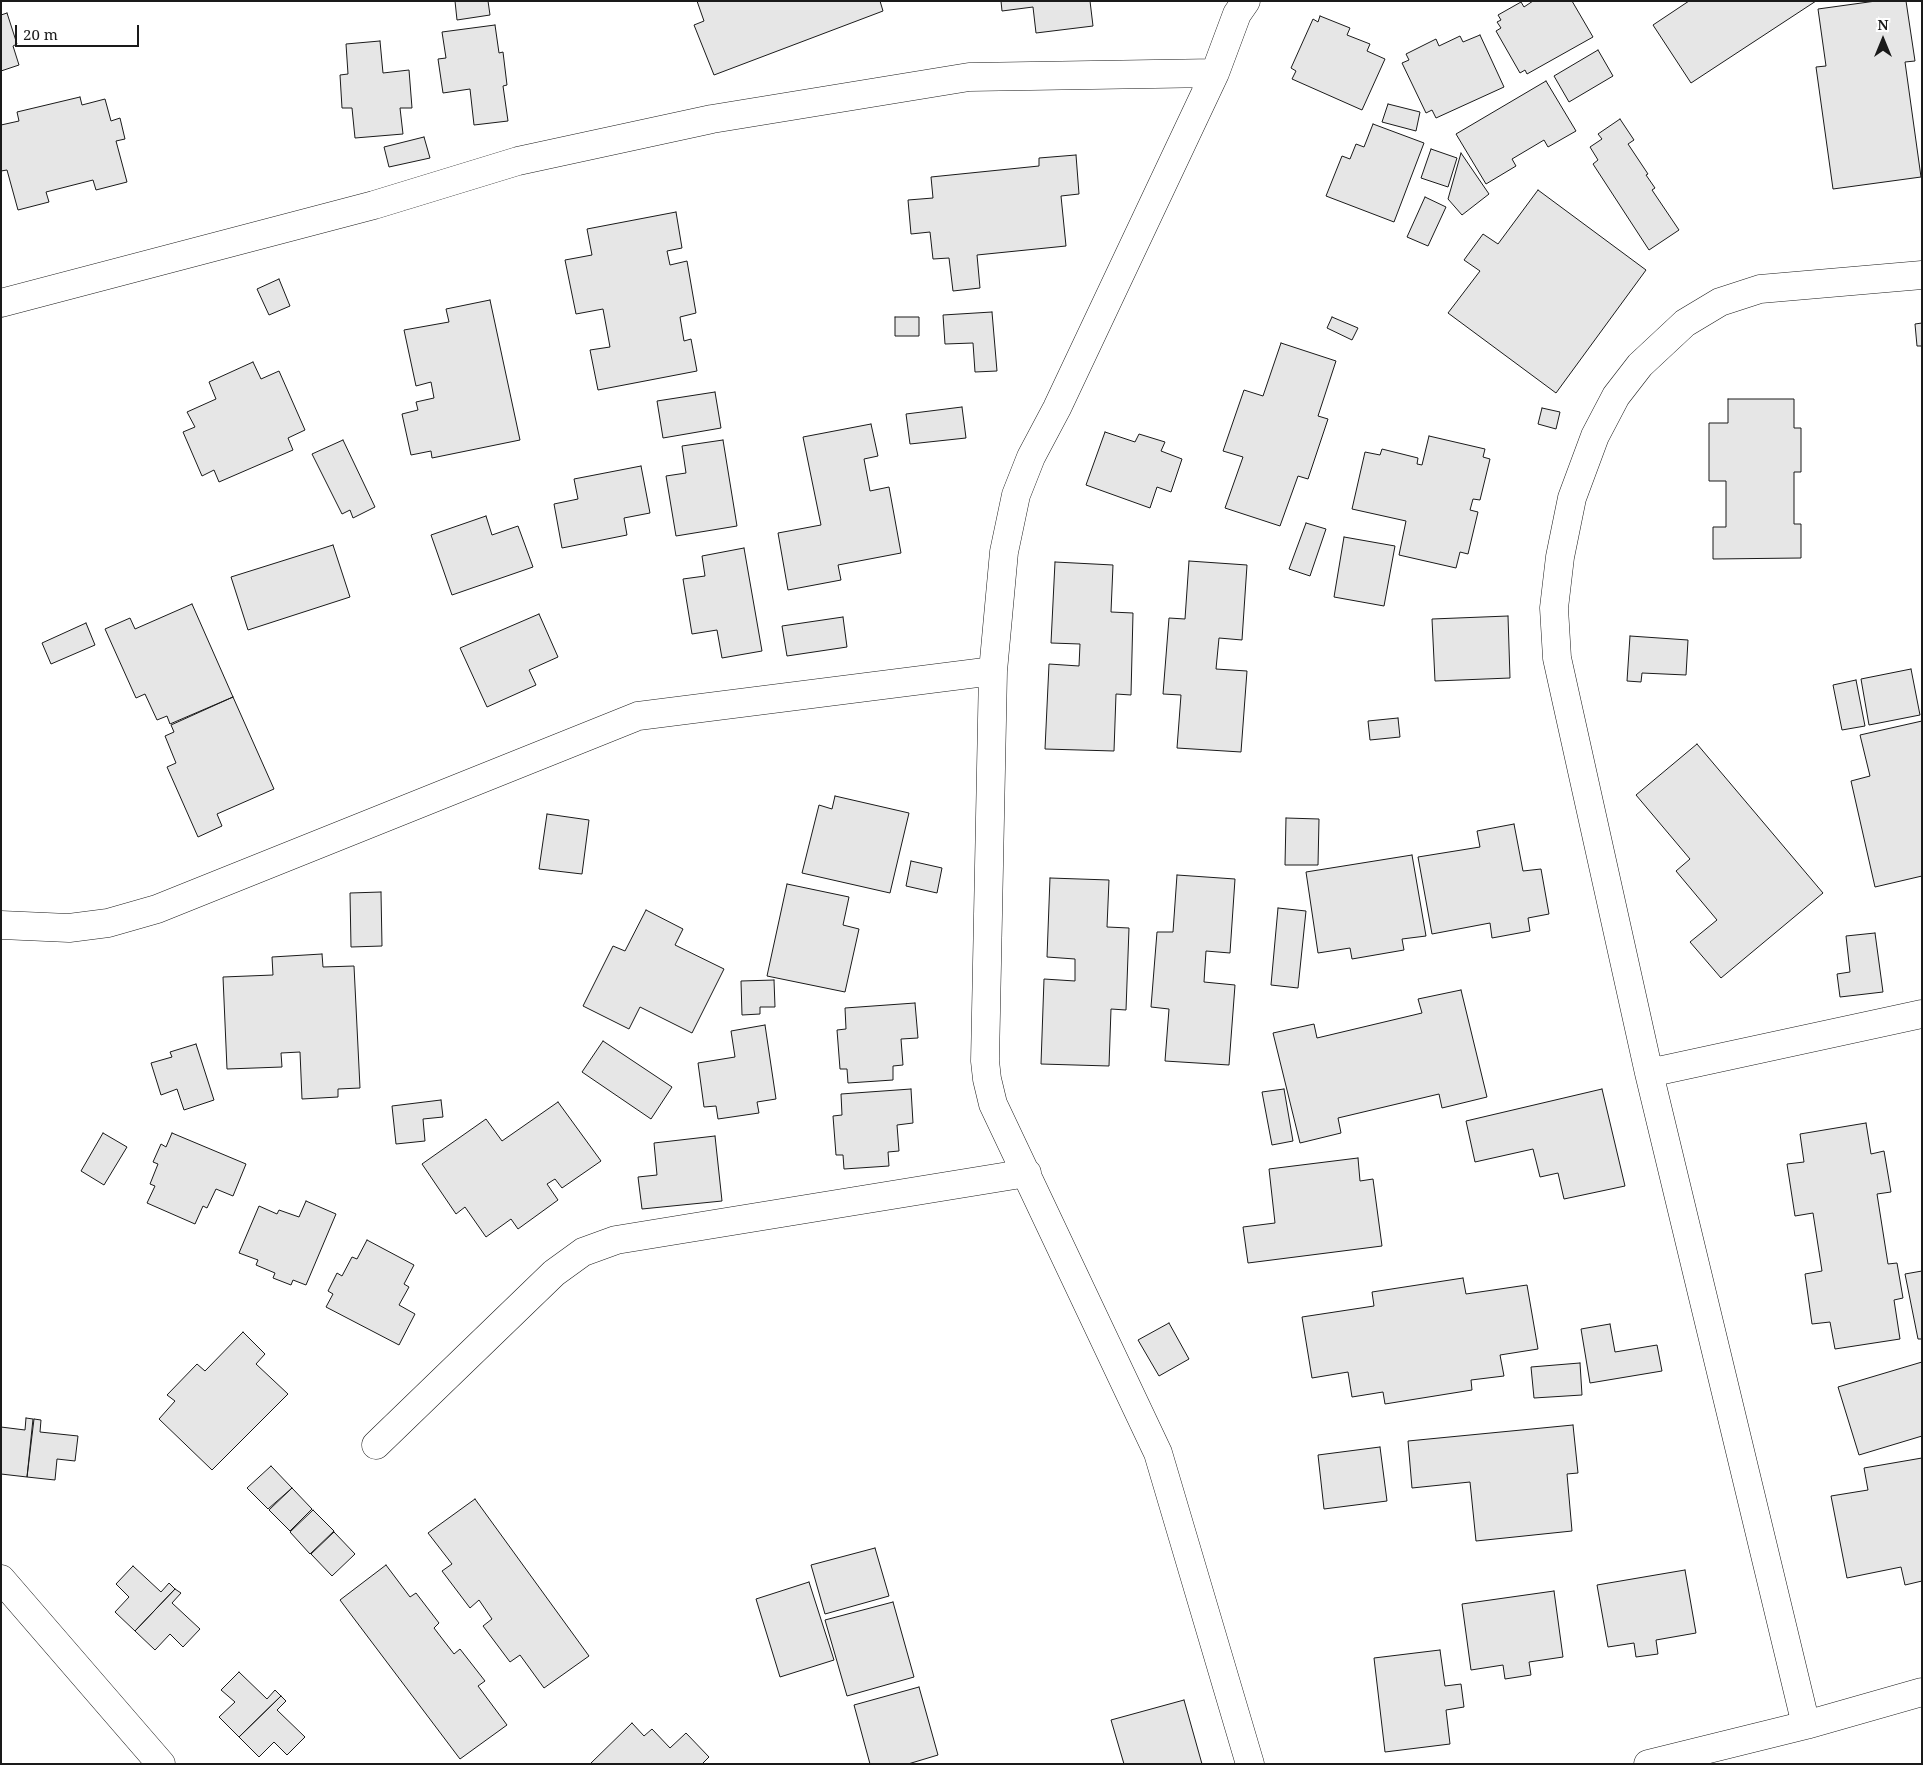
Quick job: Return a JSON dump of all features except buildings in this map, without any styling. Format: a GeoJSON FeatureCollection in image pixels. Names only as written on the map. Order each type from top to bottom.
{"type":"FeatureCollection","features":[{"type":"Feature","properties":{"kind":"street"},"geometry":{"type":"LineString","coordinates":[[1246,1],[1238,14],[1215,73],[1057,408],[1031,457],[1016,495],[1004,552],[993,671],[985,1061],[993,1104],[1158,1453],[1250,1764]]}},
{"type":"Feature","properties":{"kind":"street"},"geometry":{"type":"LineString","coordinates":[[1,303],[374,205],[518,161],[712,119],[969,77],[1215,73]]}},
{"type":"Feature","properties":{"kind":"street"},"geometry":{"type":"LineString","coordinates":[[1806,1725],[1649,1073],[1557,658],[1554,608],[1560,557],[1572,498],[1595,436],[1616,396],[1640,364],[1685,323],[1720,302],[1760,289],[1922,276]]}},
{"type":"Feature","properties":{"kind":"street"},"geometry":{"type":"LineString","coordinates":[[1,925],[69,928],[108,923],[157,909],[638,716],[993,671]]}},
{"type":"Feature","properties":{"kind":"street"},"geometry":{"type":"LineString","coordinates":[[1649,1073],[1922,1014]]}},
{"type":"Feature","properties":{"kind":"street"},"geometry":{"type":"LineString","coordinates":[[376,1444],[554,1273],[583,1252],[616,1240],[1027,1173]]}},
{"type":"Feature","properties":{"kind":"street"},"geometry":{"type":"LineString","coordinates":[[1,1579],[161,1764]]}},
{"type":"Feature","properties":{"kind":"street"},"geometry":{"type":"LineString","coordinates":[[1648,1764],[1806,1725],[1922,1692]]}}]}
